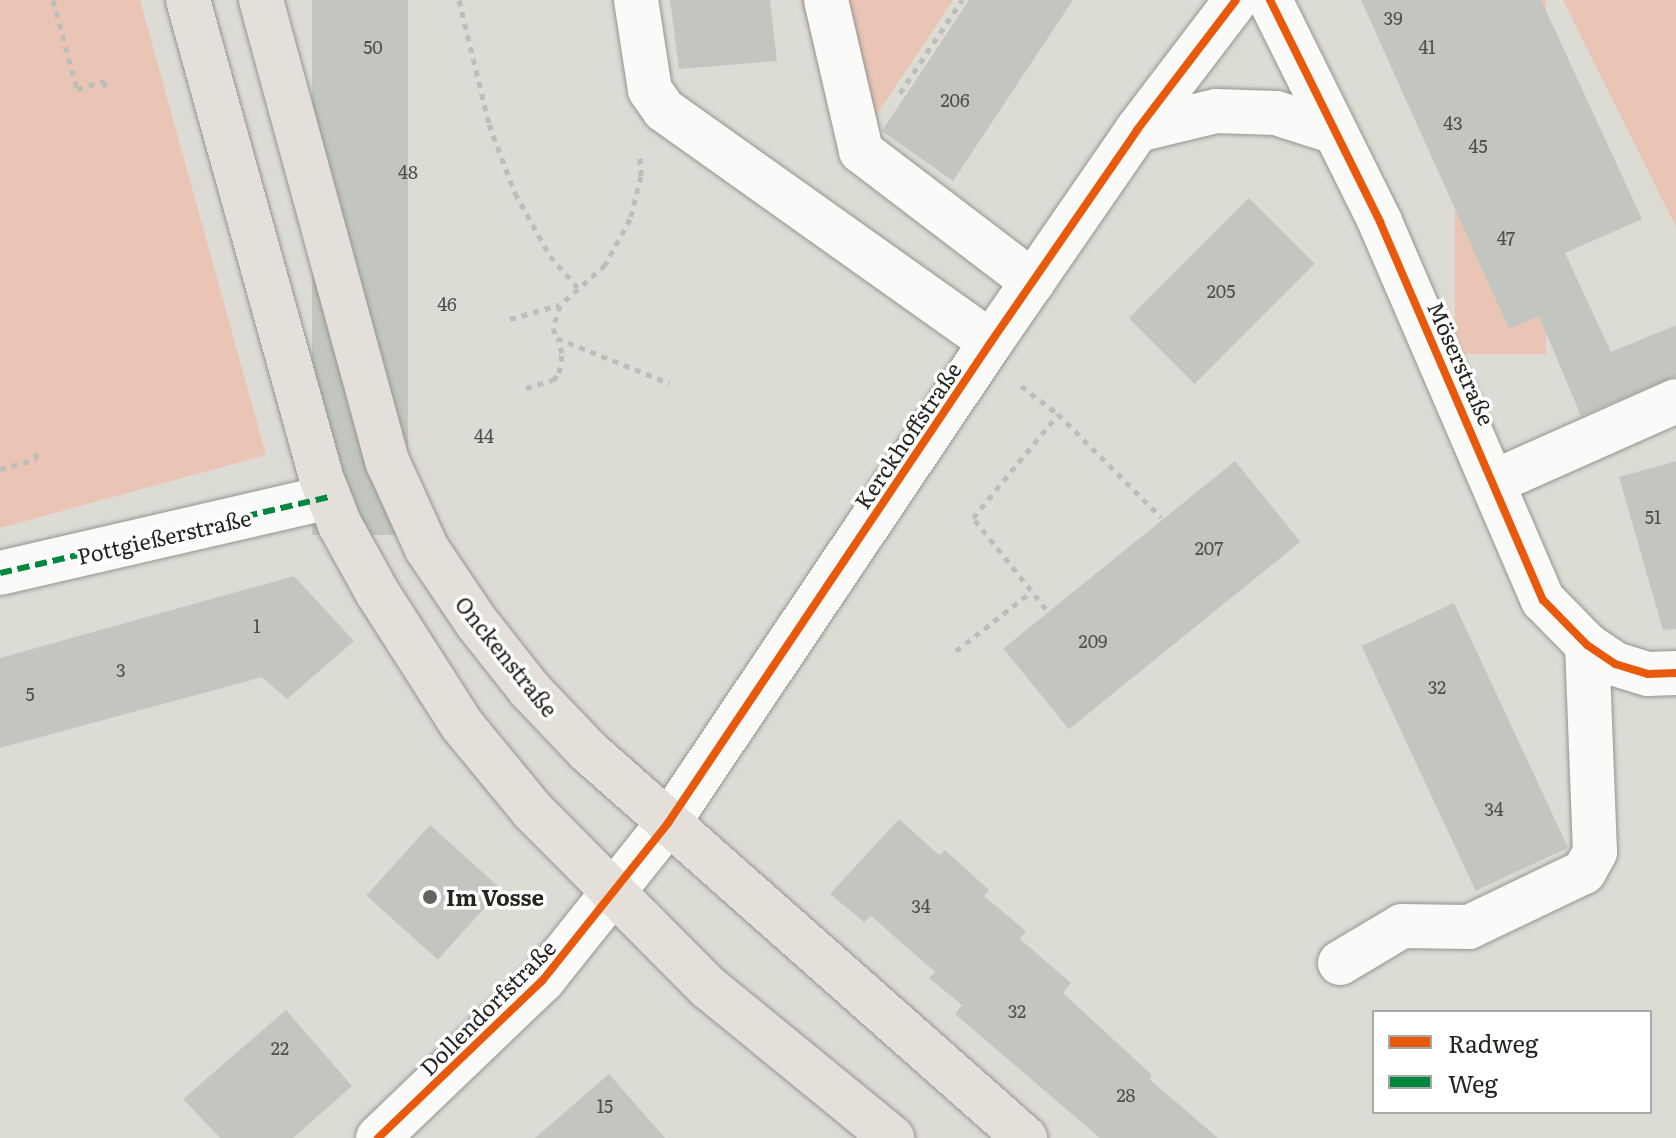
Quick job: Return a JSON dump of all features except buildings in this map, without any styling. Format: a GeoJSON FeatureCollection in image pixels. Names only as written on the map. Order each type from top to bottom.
{"type":"FeatureCollection","features":[{"type":"Feature","properties":{"kind":"main road"},"geometry":{"type":"LineString","coordinates":[[188,0],[328,497],[377,592],[462,725],[510,787],[613,895],[709,988],[892,1138]]}},
{"type":"Feature","properties":{"kind":"main road","name":"Onckenstraße"},"geometry":{"type":"LineString","coordinates":[[261,0],[388,463],[427,549],[477,623],[530,690],[588,751],[1025,1138]]}},
{"type":"Feature","properties":{"kind":"street"},"geometry":{"type":"LineString","coordinates":[[636,0],[648,79],[656,100],[664,110],[986,349]]}},
{"type":"Feature","properties":{"kind":"street"},"geometry":{"type":"LineString","coordinates":[[826,0],[861,151],[1033,282]]}},
{"type":"Feature","properties":{"kind":"street","name":"Kerckhoffstraße"},"geometry":{"type":"LineString","coordinates":[[613,895],[668,823],[1137,130],[1236,0]]}},
{"type":"Feature","properties":{"kind":"street","name":"Möserstraße"},"geometry":{"type":"LineString","coordinates":[[1270,0],[1332,131],[1380,222],[1543,600],[1587,645],[1615,664],[1648,674],[1676,673]]}},
{"type":"Feature","properties":{"kind":"street"},"geometry":{"type":"LineString","coordinates":[[1137,130],[1216,111],[1276,113],[1332,131]]}},
{"type":"Feature","properties":{"kind":"street"},"geometry":{"type":"LineString","coordinates":[[1494,482],[1676,401]]}},
{"type":"Feature","properties":{"kind":"street","name":"Pottgießerstraße"},"geometry":{"type":"LineString","coordinates":[[0,573],[328,497]]}},
{"type":"Feature","properties":{"kind":"street"},"geometry":{"type":"LineString","coordinates":[[1340,963],[1402,926],[1469,927],[1584,872],[1595,852],[1587,645]]}},
{"type":"Feature","properties":{"kind":"street","name":"Dollendorfstraße"},"geometry":{"type":"LineString","coordinates":[[378,1138],[527,998],[613,895]]}},
{"type":"Feature","properties":{"kind":"path"},"geometry":{"type":"LineString","coordinates":[[53,0],[77,89],[104,81],[106,91]]}},
{"type":"Feature","properties":{"kind":"path"},"geometry":{"type":"LineString","coordinates":[[459,0],[489,124],[515,193],[550,256],[578,288]]}},
{"type":"Feature","properties":{"kind":"path"},"geometry":{"type":"LineString","coordinates":[[861,151],[962,0]]}},
{"type":"Feature","properties":{"kind":"path"},"geometry":{"type":"LineString","coordinates":[[510,319],[560,305],[605,265],[630,219],[641,176],[632,122],[656,100]]}},
{"type":"Feature","properties":{"kind":"path"},"geometry":{"type":"LineString","coordinates":[[526,388],[553,380],[559,373],[562,353],[553,328],[560,305]]}},
{"type":"Feature","properties":{"kind":"path"},"geometry":{"type":"LineString","coordinates":[[557,338],[669,383]]}},
{"type":"Feature","properties":{"kind":"path"},"geometry":{"type":"LineString","coordinates":[[986,349],[1058,414],[1161,517]]}},
{"type":"Feature","properties":{"kind":"path"},"geometry":{"type":"LineString","coordinates":[[1046,609],[973,518],[1058,414]]}},
{"type":"Feature","properties":{"kind":"path"},"geometry":{"type":"LineString","coordinates":[[0,469],[37,459],[35,450]]}},
{"type":"Feature","properties":{"kind":"path"},"geometry":{"type":"LineString","coordinates":[[956,651],[1031,592]]}},
{"type":"Feature","properties":{"kind":"shaded area"},"geometry":{"type":"Polygon","coordinates":[[[0,0],[140,0],[266,455],[0,528],[0,0]]]}},
{"type":"Feature","properties":{"kind":"shaded area"},"geometry":{"type":"Polygon","coordinates":[[[801,0],[953,0],[843,165],[801,0]]]}},
{"type":"Feature","properties":{"kind":"shaded area"},"geometry":{"type":"Polygon","coordinates":[[[1455,0],[1546,0],[1546,354],[1455,354],[1455,0]]]}},
{"type":"Feature","properties":{"kind":"shaded area"},"geometry":{"type":"Polygon","coordinates":[[[1563,0],[1676,0],[1676,227],[1563,0]]]}},
{"type":"Feature","properties":{"kind":"marked path"},"geometry":{"type":"LineString","coordinates":[[0,573],[328,497]]}},
{"type":"Feature","properties":{"kind":"cycle path"},"geometry":{"type":"LineString","coordinates":[[378,1138],[542,981],[668,823],[1137,130],[1236,0]]}},
{"type":"Feature","properties":{"kind":"cycle path"},"geometry":{"type":"LineString","coordinates":[[1270,0],[1380,222],[1543,600],[1587,645],[1615,664],[1648,674],[1676,673]]}},
{"type":"Feature","properties":{"kind":"place","name":"Im Vosse"},"geometry":{"type":"Point","coordinates":[430,897]}}]}
